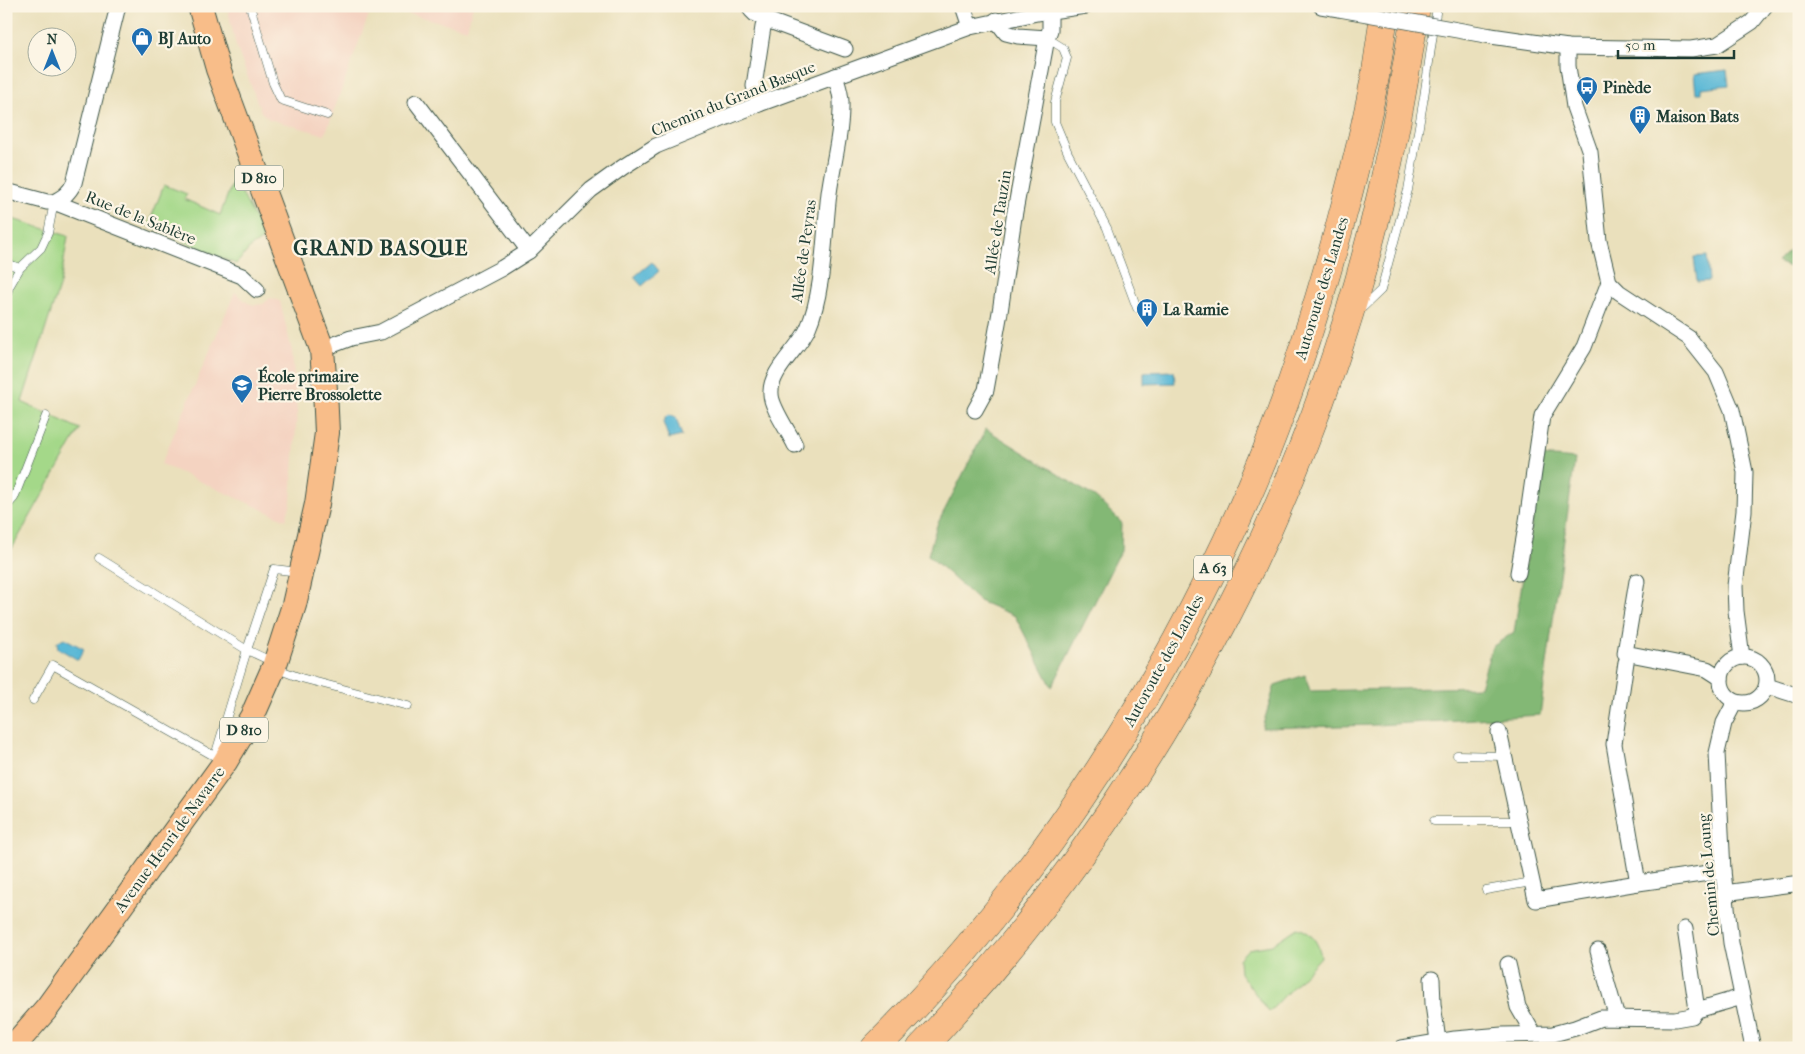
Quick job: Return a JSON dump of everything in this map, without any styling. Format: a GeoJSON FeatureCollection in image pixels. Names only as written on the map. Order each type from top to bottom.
{"type":"FeatureCollection","features":[{"type":"Feature","properties":{"kind":"highway","name":"Autoroute des Landes"},"geometry":{"type":"LineString","coordinates":[[875,1048],[954,962],[1047,844],[1114,746],[1161,667],[1207,580],[1265,452],[1297,367],[1325,282],[1356,166],[1374,78],[1385,6]]}},
{"type":"Feature","properties":{"kind":"highway","name":"Autoroute des Landes"},"geometry":{"type":"LineString","coordinates":[[921,1048],[972,992],[1026,927],[1081,853],[1125,789],[1179,702],[1221,626],[1260,546],[1296,463],[1328,378],[1345,324],[1382,193],[1404,86],[1416,6]]}},
{"type":"Feature","properties":{"kind":"main road","name":"Avenue Henri de Navarre"},"geometry":{"type":"LineString","coordinates":[[12,1048],[63,987],[220,759],[252,717],[274,665],[294,605],[317,504],[327,433],[322,349],[218,69],[200,6]]}},
{"type":"Feature","properties":{"kind":"street"},"geometry":{"type":"LineString","coordinates":[[54,202],[70,191],[74,183],[118,6]]}},
{"type":"Feature","properties":{"kind":"street"},"geometry":{"type":"LineString","coordinates":[[752,6],[751,10],[755,14],[767,20],[845,49]]}},
{"type":"Feature","properties":{"kind":"street"},"geometry":{"type":"LineString","coordinates":[[963,6],[970,27]]}},
{"type":"Feature","properties":{"kind":"street","name":"Chemin du Grand Basque"},"geometry":{"type":"LineString","coordinates":[[322,349],[351,338],[381,332],[502,268],[529,251],[591,190],[656,146],[759,104],[970,27],[996,20],[1086,6]]}},
{"type":"Feature","properties":{"kind":"street"},"geometry":{"type":"LineString","coordinates":[[1320,6],[1491,36],[1568,47],[1690,48],[1717,45],[1752,22],[1765,6]]}},
{"type":"Feature","properties":{"kind":"street","name":"Allée de Tauzin"},"geometry":{"type":"LineString","coordinates":[[975,410],[986,390],[1014,216],[1047,38],[1059,9]]}},
{"type":"Feature","properties":{"kind":"street"},"geometry":{"type":"LineString","coordinates":[[759,104],[754,86],[763,27],[767,20]]}},
{"type":"Feature","properties":{"kind":"street"},"geometry":{"type":"LineString","coordinates":[[996,20],[1006,33],[1018,36],[1047,38]]}},
{"type":"Feature","properties":{"kind":"street"},"geometry":{"type":"LineString","coordinates":[[1568,47],[1568,66],[1574,107],[1590,152],[1599,241],[1609,282],[1619,292],[1689,338],[1716,372],[1732,410],[1745,472],[1744,511],[1735,586],[1742,657]]}},
{"type":"Feature","properties":{"kind":"street","name":"Allée de Peyras"},"geometry":{"type":"LineString","coordinates":[[795,445],[773,405],[770,393],[772,382],[808,329],[818,296],[830,192],[841,119],[841,101],[835,76]]}},
{"type":"Feature","properties":{"kind":"street"},"geometry":{"type":"LineString","coordinates":[[416,102],[529,251]]}},
{"type":"Feature","properties":{"kind":"street","name":"Rue de la Sablère"},"geometry":{"type":"LineString","coordinates":[[6,191],[47,202],[54,202],[242,276],[257,290]]}},
{"type":"Feature","properties":{"kind":"street"},"geometry":{"type":"LineString","coordinates":[[1518,573],[1528,521],[1542,416],[1584,347],[1609,282]]}},
{"type":"Feature","properties":{"kind":"street"},"geometry":{"type":"LineString","coordinates":[[1637,581],[1625,653],[1707,669],[1721,678]]}},
{"type":"Feature","properties":{"kind":"street"},"geometry":{"type":"LineString","coordinates":[[1742,657],[1756,660],[1762,665],[1768,678],[1764,693],[1751,703],[1743,704],[1735,702],[1724,692],[1721,678],[1728,664],[1734,659],[1742,657]]}},
{"type":"Feature","properties":{"kind":"street"},"geometry":{"type":"LineString","coordinates":[[1626,662],[1614,744],[1638,883]]}},
{"type":"Feature","properties":{"kind":"street"},"geometry":{"type":"LineString","coordinates":[[1767,686],[1799,696]]}},
{"type":"Feature","properties":{"kind":"street","name":"Chemin de Loung"},"geometry":{"type":"LineString","coordinates":[[1735,702],[1724,723],[1717,753],[1724,893],[1731,943],[1753,1048]]}},
{"type":"Feature","properties":{"kind":"street"},"geometry":{"type":"LineString","coordinates":[[1499,732],[1536,900],[1723,871]]}},
{"type":"Feature","properties":{"kind":"street"},"geometry":{"type":"LineString","coordinates":[[1724,893],[1793,884],[1799,885]]}},
{"type":"Feature","properties":{"kind":"street"},"geometry":{"type":"LineString","coordinates":[[1684,929],[1698,1010]]}},
{"type":"Feature","properties":{"kind":"street"},"geometry":{"type":"LineString","coordinates":[[1598,950],[1617,1018]]}},
{"type":"Feature","properties":{"kind":"street"},"geometry":{"type":"LineString","coordinates":[[1508,964],[1518,1007],[1533,1033]]}},
{"type":"Feature","properties":{"kind":"street"},"geometry":{"type":"LineString","coordinates":[[1432,979],[1438,1041]]}},
{"type":"Feature","properties":{"kind":"street"},"geometry":{"type":"LineString","coordinates":[[1402,1048],[1438,1041],[1533,1033],[1553,1034],[1601,1018],[1675,1019],[1692,1016],[1698,1010],[1742,997]]}},
{"type":"Feature","properties":{"kind":"lane"},"geometry":{"type":"LineString","coordinates":[[250,6],[273,83],[281,100],[327,115]]}},
{"type":"Feature","properties":{"kind":"lane"},"geometry":{"type":"LineString","coordinates":[[1345,324],[1381,290],[1408,190],[1437,6]]}},
{"type":"Feature","properties":{"kind":"lane"},"geometry":{"type":"LineString","coordinates":[[1047,38],[1063,48],[1066,58],[1056,102],[1056,122],[1068,153],[1107,228],[1137,308]]}},
{"type":"Feature","properties":{"kind":"lane"},"geometry":{"type":"LineString","coordinates":[[6,296],[20,268],[41,248],[48,233],[54,202]]}},
{"type":"Feature","properties":{"kind":"lane"},"geometry":{"type":"LineString","coordinates":[[6,263],[20,268]]}},
{"type":"Feature","properties":{"kind":"lane"},"geometry":{"type":"LineString","coordinates":[[6,507],[14,498],[46,416]]}},
{"type":"Feature","properties":{"kind":"lane"},"geometry":{"type":"LineString","coordinates":[[99,558],[247,650],[301,678],[408,706]]}},
{"type":"Feature","properties":{"kind":"lane"},"geometry":{"type":"LineString","coordinates":[[33,700],[53,665],[220,759],[247,650],[274,569],[301,573]]}},
{"type":"Feature","properties":{"kind":"lane"},"geometry":{"type":"LineString","coordinates":[[1457,755],[1505,756]]}},
{"type":"Feature","properties":{"kind":"lane"},"geometry":{"type":"LineString","coordinates":[[1434,821],[1519,821]]}},
{"type":"Feature","properties":{"kind":"lane"},"geometry":{"type":"LineString","coordinates":[[1486,890],[1532,882]]}},
{"type":"Feature","properties":{"kind":"shaded area"},"geometry":{"type":"Polygon","coordinates":[[[227,6],[372,6],[325,135],[269,119],[261,112],[236,46],[227,6]]]}},
{"type":"Feature","properties":{"kind":"shaded area"},"geometry":{"type":"Polygon","coordinates":[[[379,6],[473,6],[467,29],[379,6]]]}},
{"type":"Feature","properties":{"kind":"shaded area","name":"École primaire Pierre Brossolette"},"geometry":{"type":"Polygon","coordinates":[[[235,292],[248,303],[255,305],[263,304],[270,298],[280,301],[292,351],[297,412],[291,502],[286,520],[161,464],[235,292]]]}},
{"type":"Feature","properties":{"kind":"green space"},"geometry":{"type":"Polygon","coordinates":[[[234,178],[265,238],[252,246],[236,264],[148,226],[164,185],[187,194],[184,199],[220,215],[234,178]]]}},
{"type":"Feature","properties":{"kind":"green space"},"geometry":{"type":"Polygon","coordinates":[[[6,217],[68,236],[60,284],[22,402],[80,429],[6,559],[6,217]]]}},
{"type":"Feature","properties":{"kind":"green space"},"geometry":{"type":"Polygon","coordinates":[[[1799,241],[1799,271],[1777,262],[1799,241]]]}},
{"type":"Feature","properties":{"kind":"green space"},"geometry":{"type":"Polygon","coordinates":[[[986,429],[1096,498],[1122,523],[1121,550],[1052,687],[1015,616],[979,601],[928,555],[937,525],[986,429]]]}},
{"type":"Feature","properties":{"kind":"green space"},"geometry":{"type":"Polygon","coordinates":[[[1543,456],[1575,459],[1540,715],[1377,725],[1262,728],[1275,685],[1305,675],[1310,691],[1480,687],[1492,647],[1514,632],[1543,456]]]}},
{"type":"Feature","properties":{"kind":"green space"},"geometry":{"type":"Polygon","coordinates":[[[1297,928],[1314,938],[1321,957],[1269,1012],[1240,973],[1239,959],[1248,949],[1272,945],[1297,928]]]}},
{"type":"Feature","properties":{"kind":"water"},"geometry":{"type":"Polygon","coordinates":[[[1727,70],[1729,85],[1701,88],[1701,93],[1696,93],[1694,74],[1727,70]]]}},
{"type":"Feature","properties":{"kind":"water"},"geometry":{"type":"Polygon","coordinates":[[[1707,256],[1709,281],[1697,282],[1694,257],[1707,256]]]}},
{"type":"Feature","properties":{"kind":"water"},"geometry":{"type":"Polygon","coordinates":[[[652,262],[659,271],[642,286],[634,277],[652,262]]]}},
{"type":"Feature","properties":{"kind":"water"},"geometry":{"type":"Polygon","coordinates":[[[1174,371],[1175,383],[1144,384],[1144,372],[1174,371]]]}},
{"type":"Feature","properties":{"kind":"water"},"geometry":{"type":"Polygon","coordinates":[[[668,415],[676,418],[682,436],[669,439],[663,422],[668,415]]]}},
{"type":"Feature","properties":{"kind":"water"},"geometry":{"type":"Polygon","coordinates":[[[64,638],[84,649],[78,660],[58,648],[57,642],[64,638]]]}},
{"type":"Feature","properties":{"kind":"place","name":"BJ Auto"},"geometry":{"type":"Point","coordinates":[142,57]}},
{"type":"Feature","properties":{"kind":"place","name":"Pinède"},"geometry":{"type":"Point","coordinates":[1587,106]}},
{"type":"Feature","properties":{"kind":"place","name":"Maison Bats"},"geometry":{"type":"Point","coordinates":[1640,135]}},
{"type":"Feature","properties":{"kind":"place","name":"La Ramie"},"geometry":{"type":"Point","coordinates":[1147,328]}},
{"type":"Feature","properties":{"kind":"place","name":"École primaire Pierre Brossolette"},"geometry":{"type":"Point","coordinates":[242,404]}},
{"type":"Feature","properties":{"kind":"district","name":"GRAND BASQUE"},"geometry":{"type":"Point","coordinates":[381,248]}}]}
